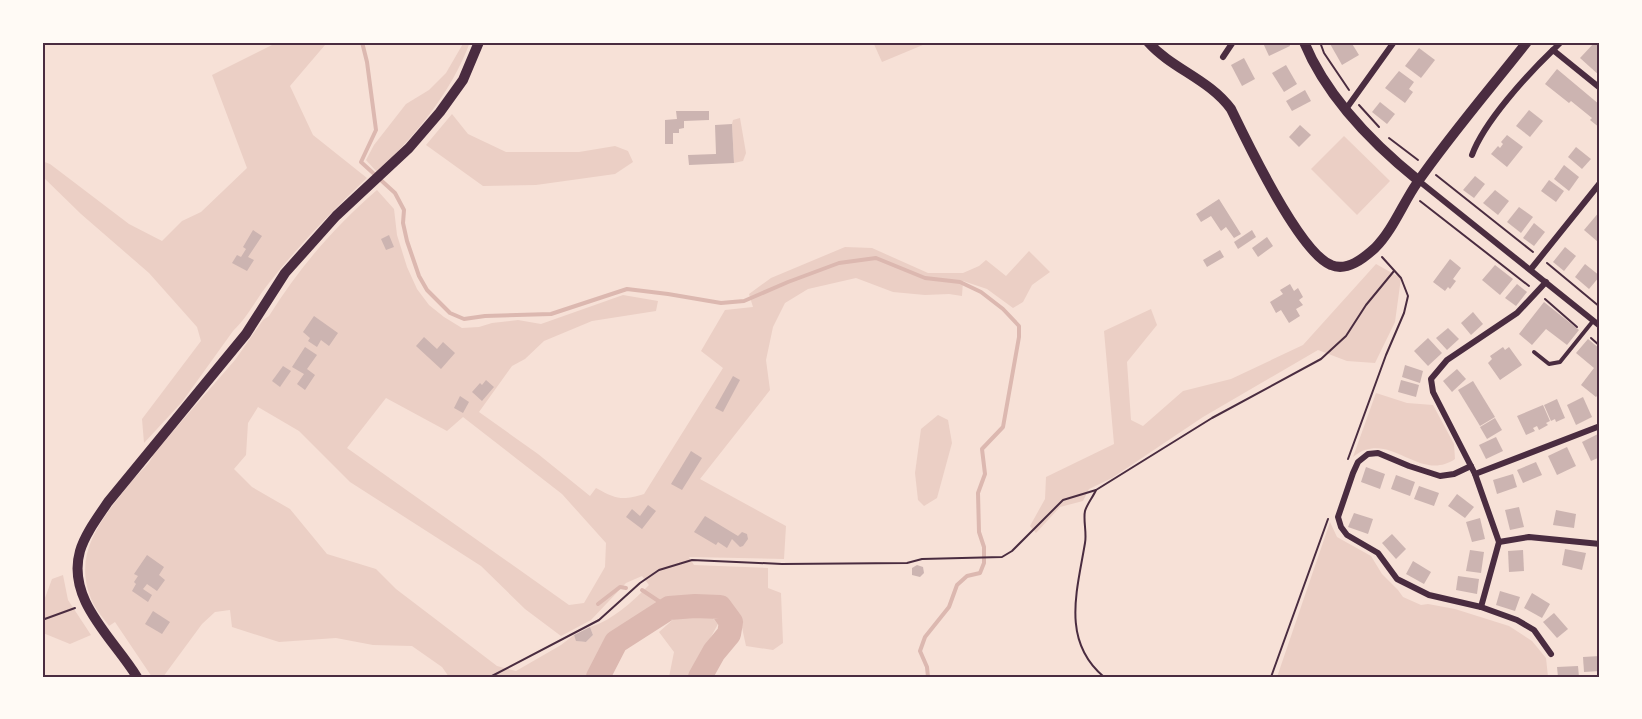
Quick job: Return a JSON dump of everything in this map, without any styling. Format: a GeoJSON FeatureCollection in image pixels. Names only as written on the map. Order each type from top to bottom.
{"type":"FeatureCollection","features":[{"type":"Feature","properties":{"kind":"street"},"geometry":{"type":"LineString","coordinates":[[137,677],[86,604],[78,574],[80,550],[103,509],[246,334],[285,273],[336,216],[409,148],[440,112],[463,80],[479,42]]}},
{"type":"Feature","properties":{"kind":"street"},"geometry":{"type":"LineString","coordinates":[[1148,42],[1163,57],[1223,98],[1284,208],[1313,252],[1331,265],[1340,267],[1350,265],[1382,240],[1419,181],[1527,42]]}},
{"type":"Feature","properties":{"kind":"street"},"geometry":{"type":"LineString","coordinates":[[1223,57],[1233,42]]}},
{"type":"Feature","properties":{"kind":"street"},"geometry":{"type":"LineString","coordinates":[[1304,42],[1328,85],[1373,141],[1419,181],[1600,326]]}},
{"type":"Feature","properties":{"kind":"street"},"geometry":{"type":"LineString","coordinates":[[1346,109],[1394,42]]}},
{"type":"Feature","properties":{"kind":"street"},"geometry":{"type":"LineString","coordinates":[[1472,155],[1478,139],[1533,69],[1561,42]]}},
{"type":"Feature","properties":{"kind":"street"},"geometry":{"type":"LineString","coordinates":[[1553,50],[1600,88]]}},
{"type":"Feature","properties":{"kind":"street"},"geometry":{"type":"LineString","coordinates":[[1531,269],[1600,183]]}},
{"type":"Feature","properties":{"kind":"street"},"geometry":{"type":"LineString","coordinates":[[1481,608],[1499,542],[1475,474],[1433,392],[1431,379],[1447,360],[1517,313],[1546,282]]}},
{"type":"Feature","properties":{"kind":"street"},"geometry":{"type":"LineString","coordinates":[[1475,474],[1600,426]]}},
{"type":"Feature","properties":{"kind":"street"},"geometry":{"type":"LineString","coordinates":[[1471,466],[1454,474],[1440,476],[1378,453],[1368,454],[1355,467],[1338,517],[1341,527],[1347,535],[1378,553],[1397,579],[1429,595],[1517,620],[1534,630],[1551,654]]}},
{"type":"Feature","properties":{"kind":"street"},"geometry":{"type":"LineString","coordinates":[[1499,542],[1528,537],[1600,544]]}},
{"type":"Feature","properties":{"kind":"lane"},"geometry":{"type":"LineString","coordinates":[[1534,352],[1549,364],[1560,362],[1593,321]]}},
{"type":"Feature","properties":{"kind":"path"},"geometry":{"type":"LineString","coordinates":[[1320,42],[1324,53],[1353,97],[1385,134],[1420,163]]}},
{"type":"Feature","properties":{"kind":"path"},"geometry":{"type":"LineString","coordinates":[[1436,175],[1533,252]]}},
{"type":"Feature","properties":{"kind":"path"},"geometry":{"type":"LineString","coordinates":[[1410,194],[1538,293],[1600,346]]}},
{"type":"Feature","properties":{"kind":"path"},"geometry":{"type":"LineString","coordinates":[[1346,464],[1404,313],[1408,296],[1401,278],[1374,248]]}},
{"type":"Feature","properties":{"kind":"path"},"geometry":{"type":"LineString","coordinates":[[1547,264],[1600,307]]}},
{"type":"Feature","properties":{"kind":"path"},"geometry":{"type":"LineString","coordinates":[[490,677],[599,620],[640,583],[659,570],[692,560],[782,564],[884,564],[907,563],[922,559],[1002,557],[1012,551],[1063,500],[1096,490],[1212,418],[1321,359],[1346,336],[1366,305],[1394,271]]}},
{"type":"Feature","properties":{"kind":"path"},"geometry":{"type":"LineString","coordinates":[[1096,490],[1085,512],[1087,532],[1075,599],[1076,635],[1092,667],[1104,677]]}},
{"type":"Feature","properties":{"kind":"path"},"geometry":{"type":"LineString","coordinates":[[1271,677],[1329,516]]}},
{"type":"Feature","properties":{"kind":"path"},"geometry":{"type":"LineString","coordinates":[[42,620],[86,604]]}},
{"type":"Feature","properties":{"kind":"shaded area"},"geometry":{"type":"Polygon","coordinates":[[[278,42],[325,42],[325,45],[290,86],[313,135],[367,178],[280,269],[182,402],[144,443],[142,419],[201,341],[197,327],[149,273],[81,214],[42,176],[42,161],[50,164],[129,224],[162,241],[182,221],[201,212],[247,168],[212,75],[278,42]]]}},
{"type":"Feature","properties":{"kind":"shaded area"},"geometry":{"type":"Polygon","coordinates":[[[464,42],[470,42],[443,96],[419,128],[377,172],[366,160],[374,145],[406,104],[429,90],[446,73],[464,42]]]}},
{"type":"Feature","properties":{"kind":"shaded area"},"geometry":{"type":"Polygon","coordinates":[[[873,42],[930,42],[882,62],[873,42]]]}},
{"type":"Feature","properties":{"kind":"shaded area"},"geometry":{"type":"Polygon","coordinates":[[[452,114],[468,134],[506,152],[579,152],[615,146],[628,151],[633,162],[615,174],[536,185],[483,186],[426,145],[452,114]]]}},
{"type":"Feature","properties":{"kind":"shaded area"},"geometry":{"type":"Polygon","coordinates":[[[740,118],[746,153],[743,161],[734,163],[732,124],[733,120],[740,118]]]}},
{"type":"Feature","properties":{"kind":"shaded area"},"geometry":{"type":"Polygon","coordinates":[[[1344,136],[1390,181],[1357,215],[1311,169],[1344,136]]]}},
{"type":"Feature","properties":{"kind":"shaded area"},"geometry":{"type":"Polygon","coordinates":[[[377,190],[394,209],[397,235],[417,289],[429,305],[462,328],[518,320],[541,324],[623,295],[658,301],[656,311],[592,321],[544,341],[525,359],[512,366],[479,412],[538,454],[590,496],[596,488],[619,498],[644,494],[723,368],[701,351],[725,310],[753,307],[749,294],[771,278],[845,247],[872,248],[928,273],[963,273],[986,260],[1006,276],[1029,251],[1050,272],[1032,285],[1023,302],[1013,308],[987,289],[963,281],[962,296],[925,295],[893,292],[856,278],[808,289],[785,303],[773,327],[766,360],[770,390],[700,479],[786,526],[784,559],[689,557],[694,565],[768,568],[768,588],[781,593],[783,643],[773,650],[746,646],[741,623],[728,606],[711,603],[668,604],[614,637],[604,653],[597,672],[592,677],[449,677],[442,667],[412,646],[373,645],[336,638],[279,642],[232,627],[230,610],[215,612],[202,624],[163,677],[152,677],[115,622],[109,626],[93,603],[85,569],[92,538],[134,478],[235,360],[263,320],[269,316],[292,281],[332,233],[377,190]],[[386,398],[347,448],[569,605],[584,603],[605,567],[606,543],[562,494],[463,417],[447,431],[386,398]],[[258,407],[248,423],[246,455],[234,469],[252,487],[290,509],[327,554],[376,569],[396,589],[497,666],[516,671],[574,635],[577,641],[586,642],[593,635],[590,627],[614,615],[649,585],[642,576],[626,583],[591,620],[561,636],[525,609],[481,566],[350,482],[299,431],[258,407]]]}},
{"type":"Feature","properties":{"kind":"shaded area"},"geometry":{"type":"Polygon","coordinates":[[[1376,264],[1401,278],[1395,322],[1375,363],[1347,361],[1318,350],[1203,417],[1112,478],[1089,489],[1083,501],[1060,507],[1036,533],[1030,526],[1045,499],[1046,477],[1114,444],[1104,331],[1151,309],[1157,325],[1127,362],[1131,420],[1143,426],[1183,391],[1231,379],[1303,345],[1376,264]]]}},
{"type":"Feature","properties":{"kind":"shaded area"},"geometry":{"type":"Polygon","coordinates":[[[1376,393],[1407,403],[1433,405],[1454,444],[1455,459],[1443,464],[1432,465],[1376,448],[1364,450],[1353,457],[1376,393]]]}},
{"type":"Feature","properties":{"kind":"shaded area"},"geometry":{"type":"Polygon","coordinates":[[[938,415],[948,420],[952,443],[937,498],[924,506],[918,500],[915,473],[921,429],[938,415]]]}},
{"type":"Feature","properties":{"kind":"shaded area"},"geometry":{"type":"Polygon","coordinates":[[[1330,522],[1337,537],[1371,556],[1382,574],[1403,597],[1421,605],[1428,604],[1455,609],[1509,626],[1532,641],[1546,658],[1548,677],[1277,677],[1330,522]]]}},
{"type":"Feature","properties":{"kind":"shaded area"},"geometry":{"type":"Polygon","coordinates":[[[63,575],[68,600],[91,635],[70,644],[43,633],[42,630],[42,606],[52,579],[63,575]]]}},
{"type":"Feature","properties":{"kind":"shaded area"},"geometry":{"type":"Polygon","coordinates":[[[709,614],[718,624],[692,677],[669,677],[674,652],[659,632],[676,617],[709,614]]]}},
{"type":"Feature","properties":{"kind":"building"},"geometry":{"type":"Polygon","coordinates":[[[1289,42],[1290,46],[1269,56],[1263,43],[1289,42]]]}},
{"type":"Feature","properties":{"kind":"building"},"geometry":{"type":"Polygon","coordinates":[[[1329,42],[1351,42],[1359,55],[1342,65],[1329,42]]]}},
{"type":"Feature","properties":{"kind":"building"},"geometry":{"type":"Polygon","coordinates":[[[1595,42],[1600,42],[1600,76],[1580,58],[1595,42]]]}},
{"type":"Feature","properties":{"kind":"building"},"geometry":{"type":"Polygon","coordinates":[[[1419,48],[1435,60],[1421,78],[1405,66],[1419,48]]]}},
{"type":"Feature","properties":{"kind":"building"},"geometry":{"type":"Polygon","coordinates":[[[1244,58],[1255,79],[1242,86],[1231,65],[1244,58]]]}},
{"type":"Feature","properties":{"kind":"building"},"geometry":{"type":"Polygon","coordinates":[[[1286,65],[1297,84],[1284,92],[1272,73],[1286,65]]]}},
{"type":"Feature","properties":{"kind":"building"},"geometry":{"type":"Polygon","coordinates":[[[1557,69],[1600,105],[1600,128],[1590,120],[1592,118],[1571,101],[1569,103],[1545,84],[1557,69]]]}},
{"type":"Feature","properties":{"kind":"building"},"geometry":{"type":"Polygon","coordinates":[[[1399,71],[1414,82],[1409,89],[1413,92],[1405,103],[1385,88],[1399,71]]]}},
{"type":"Feature","properties":{"kind":"building"},"geometry":{"type":"Polygon","coordinates":[[[1305,90],[1311,101],[1292,111],[1286,101],[1305,90]]]}},
{"type":"Feature","properties":{"kind":"building"},"geometry":{"type":"Polygon","coordinates":[[[1380,102],[1395,114],[1387,124],[1372,112],[1380,102]]]}},
{"type":"Feature","properties":{"kind":"building"},"geometry":{"type":"Polygon","coordinates":[[[1529,110],[1543,121],[1530,137],[1516,126],[1529,110]]]}},
{"type":"Feature","properties":{"kind":"building"},"geometry":{"type":"Polygon","coordinates":[[[676,111],[709,111],[709,120],[684,121],[684,128],[679,129],[679,133],[673,133],[673,144],[665,144],[665,120],[677,119],[676,111]]]}},
{"type":"Feature","properties":{"kind":"building"},"geometry":{"type":"Polygon","coordinates":[[[732,124],[734,163],[689,165],[688,155],[716,154],[715,125],[732,124]]]}},
{"type":"Feature","properties":{"kind":"building"},"geometry":{"type":"Polygon","coordinates":[[[1300,125],[1311,135],[1299,147],[1289,137],[1300,125]]]}},
{"type":"Feature","properties":{"kind":"building"},"geometry":{"type":"Polygon","coordinates":[[[1507,135],[1523,147],[1507,167],[1491,154],[1498,146],[1500,148],[1503,144],[1501,142],[1507,135]]]}},
{"type":"Feature","properties":{"kind":"building"},"geometry":{"type":"Polygon","coordinates":[[[1576,147],[1591,159],[1582,169],[1568,157],[1576,147]]]}},
{"type":"Feature","properties":{"kind":"building"},"geometry":{"type":"Polygon","coordinates":[[[1564,165],[1579,177],[1569,191],[1554,179],[1564,165]]]}},
{"type":"Feature","properties":{"kind":"building"},"geometry":{"type":"Polygon","coordinates":[[[1475,176],[1485,184],[1474,198],[1463,190],[1475,176]]]}},
{"type":"Feature","properties":{"kind":"building"},"geometry":{"type":"Polygon","coordinates":[[[1549,180],[1564,191],[1556,202],[1541,191],[1549,180]]]}},
{"type":"Feature","properties":{"kind":"building"},"geometry":{"type":"Polygon","coordinates":[[[1495,190],[1509,201],[1498,215],[1483,203],[1495,190]]]}},
{"type":"Feature","properties":{"kind":"building"},"geometry":{"type":"Polygon","coordinates":[[[1219,199],[1241,234],[1234,238],[1226,227],[1221,231],[1211,216],[1201,222],[1196,214],[1219,199]]]}},
{"type":"Feature","properties":{"kind":"building"},"geometry":{"type":"Polygon","coordinates":[[[1519,207],[1533,217],[1521,233],[1507,222],[1519,207]]]}},
{"type":"Feature","properties":{"kind":"building"},"geometry":{"type":"Polygon","coordinates":[[[1600,211],[1600,241],[1598,242],[1584,230],[1600,211]]]}},
{"type":"Feature","properties":{"kind":"building"},"geometry":{"type":"Polygon","coordinates":[[[1534,223],[1545,232],[1534,246],[1523,238],[1534,223]]]}},
{"type":"Feature","properties":{"kind":"building"},"geometry":{"type":"Polygon","coordinates":[[[253,230],[262,236],[248,257],[254,260],[247,271],[232,263],[237,255],[241,257],[246,249],[243,247],[253,230]]]}},
{"type":"Feature","properties":{"kind":"building"},"geometry":{"type":"Polygon","coordinates":[[[1252,230],[1256,237],[1238,249],[1234,242],[1252,230]]]}},
{"type":"Feature","properties":{"kind":"building"},"geometry":{"type":"Polygon","coordinates":[[[389,235],[394,247],[386,250],[381,239],[389,235]]]}},
{"type":"Feature","properties":{"kind":"building"},"geometry":{"type":"Polygon","coordinates":[[[1267,237],[1273,246],[1258,257],[1252,248],[1267,237]]]}},
{"type":"Feature","properties":{"kind":"building"},"geometry":{"type":"Polygon","coordinates":[[[1565,247],[1576,256],[1564,271],[1553,262],[1565,247]]]}},
{"type":"Feature","properties":{"kind":"building"},"geometry":{"type":"Polygon","coordinates":[[[1220,250],[1224,257],[1207,267],[1203,260],[1220,250]]]}},
{"type":"Feature","properties":{"kind":"building"},"geometry":{"type":"Polygon","coordinates":[[[1450,259],[1461,268],[1453,279],[1456,281],[1450,289],[1448,287],[1445,291],[1433,282],[1450,259]]]}},
{"type":"Feature","properties":{"kind":"building"},"geometry":{"type":"Polygon","coordinates":[[[1585,264],[1600,276],[1589,289],[1575,277],[1585,264]]]}},
{"type":"Feature","properties":{"kind":"building"},"geometry":{"type":"Polygon","coordinates":[[[1495,265],[1513,279],[1500,295],[1482,280],[1495,265]]]}},
{"type":"Feature","properties":{"kind":"building"},"geometry":{"type":"Polygon","coordinates":[[[1290,284],[1294,291],[1298,288],[1303,297],[1299,300],[1303,305],[1296,309],[1300,316],[1289,323],[1281,310],[1276,313],[1270,302],[1283,294],[1280,290],[1290,284]]]}},
{"type":"Feature","properties":{"kind":"building"},"geometry":{"type":"Polygon","coordinates":[[[1517,284],[1527,292],[1516,306],[1505,298],[1517,284]]]}},
{"type":"Feature","properties":{"kind":"building"},"geometry":{"type":"Polygon","coordinates":[[[1544,302],[1579,330],[1567,345],[1546,329],[1532,345],[1519,334],[1544,302]]]}},
{"type":"Feature","properties":{"kind":"building"},"geometry":{"type":"Polygon","coordinates":[[[1473,312],[1483,324],[1471,335],[1461,323],[1473,312]]]}},
{"type":"Feature","properties":{"kind":"building"},"geometry":{"type":"Polygon","coordinates":[[[314,316],[338,333],[329,346],[321,340],[317,347],[308,341],[310,338],[303,332],[314,316]]]}},
{"type":"Feature","properties":{"kind":"building"},"geometry":{"type":"Polygon","coordinates":[[[1448,328],[1459,339],[1447,350],[1436,338],[1448,328]]]}},
{"type":"Feature","properties":{"kind":"building"},"geometry":{"type":"Polygon","coordinates":[[[424,337],[437,349],[443,342],[455,353],[441,369],[416,346],[424,337]]]}},
{"type":"Feature","properties":{"kind":"building"},"geometry":{"type":"Polygon","coordinates":[[[1428,338],[1442,353],[1428,366],[1414,351],[1428,338]]]}},
{"type":"Feature","properties":{"kind":"building"},"geometry":{"type":"Polygon","coordinates":[[[1588,339],[1600,349],[1600,393],[1596,397],[1581,385],[1594,368],[1576,353],[1588,339]]]}},
{"type":"Feature","properties":{"kind":"building"},"geometry":{"type":"Polygon","coordinates":[[[305,347],[317,355],[307,369],[315,375],[305,390],[297,384],[304,374],[292,367],[305,347]]]}},
{"type":"Feature","properties":{"kind":"building"},"geometry":{"type":"Polygon","coordinates":[[[1503,347],[1505,350],[1509,347],[1522,365],[1500,380],[1488,363],[1492,359],[1490,356],[1503,347]]]}},
{"type":"Feature","properties":{"kind":"building"},"geometry":{"type":"Polygon","coordinates":[[[1405,365],[1423,371],[1420,383],[1402,377],[1405,365]]]}},
{"type":"Feature","properties":{"kind":"building"},"geometry":{"type":"Polygon","coordinates":[[[283,366],[291,371],[280,387],[272,381],[283,366]]]}},
{"type":"Feature","properties":{"kind":"building"},"geometry":{"type":"Polygon","coordinates":[[[1457,369],[1466,379],[1452,392],[1443,381],[1457,369]]]}},
{"type":"Feature","properties":{"kind":"building"},"geometry":{"type":"Polygon","coordinates":[[[733,376],[740,380],[723,412],[715,408],[733,376]]]}},
{"type":"Feature","properties":{"kind":"building"},"geometry":{"type":"Polygon","coordinates":[[[486,380],[494,387],[482,401],[472,392],[486,380]]]}},
{"type":"Feature","properties":{"kind":"building"},"geometry":{"type":"Polygon","coordinates":[[[1401,380],[1419,385],[1416,397],[1398,392],[1401,380]]]}},
{"type":"Feature","properties":{"kind":"building"},"geometry":{"type":"Polygon","coordinates":[[[1473,381],[1495,417],[1480,426],[1458,390],[1473,381]]]}},
{"type":"Feature","properties":{"kind":"building"},"geometry":{"type":"Polygon","coordinates":[[[460,396],[469,402],[463,413],[454,408],[460,396]]]}},
{"type":"Feature","properties":{"kind":"building"},"geometry":{"type":"Polygon","coordinates":[[[1583,397],[1592,417],[1576,425],[1567,405],[1583,397]]]}},
{"type":"Feature","properties":{"kind":"building"},"geometry":{"type":"Polygon","coordinates":[[[1557,399],[1565,418],[1556,422],[1555,419],[1551,421],[1544,405],[1557,399]]]}},
{"type":"Feature","properties":{"kind":"building"},"geometry":{"type":"Polygon","coordinates":[[[1543,405],[1550,421],[1546,423],[1548,425],[1539,430],[1537,426],[1533,428],[1535,431],[1526,435],[1517,416],[1543,405]]]}},
{"type":"Feature","properties":{"kind":"building"},"geometry":{"type":"Polygon","coordinates":[[[1495,418],[1502,430],[1487,439],[1480,427],[1495,418]]]}},
{"type":"Feature","properties":{"kind":"building"},"geometry":{"type":"Polygon","coordinates":[[[1600,433],[1600,457],[1591,461],[1582,442],[1600,433]]]}},
{"type":"Feature","properties":{"kind":"building"},"geometry":{"type":"Polygon","coordinates":[[[1496,437],[1503,451],[1486,459],[1479,445],[1496,437]]]}},
{"type":"Feature","properties":{"kind":"building"},"geometry":{"type":"Polygon","coordinates":[[[1567,447],[1576,466],[1557,475],[1548,456],[1567,447]]]}},
{"type":"Feature","properties":{"kind":"building"},"geometry":{"type":"Polygon","coordinates":[[[691,451],[702,458],[682,490],[671,484],[691,451]]]}},
{"type":"Feature","properties":{"kind":"building"},"geometry":{"type":"Polygon","coordinates":[[[1536,462],[1542,475],[1523,483],[1517,470],[1536,462]]]}},
{"type":"Feature","properties":{"kind":"building"},"geometry":{"type":"Polygon","coordinates":[[[1366,467],[1385,474],[1380,489],[1361,482],[1366,467]]]}},
{"type":"Feature","properties":{"kind":"building"},"geometry":{"type":"Polygon","coordinates":[[[1513,474],[1517,487],[1497,494],[1493,480],[1513,474]]]}},
{"type":"Feature","properties":{"kind":"building"},"geometry":{"type":"Polygon","coordinates":[[[1396,475],[1415,482],[1410,496],[1391,489],[1396,475]]]}},
{"type":"Feature","properties":{"kind":"building"},"geometry":{"type":"Polygon","coordinates":[[[1419,486],[1439,493],[1434,506],[1414,499],[1419,486]]]}},
{"type":"Feature","properties":{"kind":"building"},"geometry":{"type":"Polygon","coordinates":[[[1457,494],[1474,507],[1465,518],[1448,506],[1457,494]]]}},
{"type":"Feature","properties":{"kind":"building"},"geometry":{"type":"Polygon","coordinates":[[[648,505],[656,511],[642,529],[626,517],[632,509],[640,516],[648,505]]]}},
{"type":"Feature","properties":{"kind":"building"},"geometry":{"type":"Polygon","coordinates":[[[1519,507],[1524,527],[1510,530],[1505,510],[1519,507]]]}},
{"type":"Feature","properties":{"kind":"building"},"geometry":{"type":"Polygon","coordinates":[[[1556,510],[1576,514],[1574,528],[1553,525],[1556,510]]]}},
{"type":"Feature","properties":{"kind":"building"},"geometry":{"type":"Polygon","coordinates":[[[1354,513],[1373,519],[1368,534],[1348,527],[1354,513]]]}},
{"type":"Feature","properties":{"kind":"building"},"geometry":{"type":"Polygon","coordinates":[[[705,516],[738,536],[742,532],[747,534],[748,539],[740,547],[732,539],[727,548],[718,542],[716,545],[694,532],[705,516]]]}},
{"type":"Feature","properties":{"kind":"building"},"geometry":{"type":"Polygon","coordinates":[[[1480,518],[1485,539],[1472,542],[1466,522],[1480,518]]]}},
{"type":"Feature","properties":{"kind":"building"},"geometry":{"type":"Polygon","coordinates":[[[1392,534],[1406,549],[1396,559],[1382,543],[1392,534]]]}},
{"type":"Feature","properties":{"kind":"building"},"geometry":{"type":"Polygon","coordinates":[[[1565,549],[1586,553],[1582,570],[1562,565],[1565,549]]]}},
{"type":"Feature","properties":{"kind":"building"},"geometry":{"type":"Polygon","coordinates":[[[1470,550],[1484,552],[1481,573],[1466,571],[1470,550]]]}},
{"type":"Feature","properties":{"kind":"building"},"geometry":{"type":"Polygon","coordinates":[[[1523,550],[1524,571],[1509,572],[1508,551],[1523,550]]]}},
{"type":"Feature","properties":{"kind":"building"},"geometry":{"type":"Polygon","coordinates":[[[147,555],[164,567],[159,575],[165,580],[157,591],[147,584],[143,589],[152,595],[148,602],[132,591],[138,576],[134,574],[147,555]]]}},
{"type":"Feature","properties":{"kind":"building"},"geometry":{"type":"Polygon","coordinates":[[[1413,561],[1431,572],[1424,584],[1406,574],[1413,561]]]}},
{"type":"Feature","properties":{"kind":"building"},"geometry":{"type":"Polygon","coordinates":[[[917,565],[923,567],[924,573],[920,577],[912,575],[912,568],[917,565]]]}},
{"type":"Feature","properties":{"kind":"building"},"geometry":{"type":"Polygon","coordinates":[[[1458,576],[1479,579],[1477,594],[1456,590],[1458,576]]]}},
{"type":"Feature","properties":{"kind":"building"},"geometry":{"type":"Polygon","coordinates":[[[1500,591],[1520,597],[1515,611],[1496,605],[1500,591]]]}},
{"type":"Feature","properties":{"kind":"building"},"geometry":{"type":"Polygon","coordinates":[[[1532,593],[1550,604],[1542,618],[1524,608],[1532,593]]]}},
{"type":"Feature","properties":{"kind":"building"},"geometry":{"type":"Polygon","coordinates":[[[153,611],[170,622],[162,634],[145,624],[153,611]]]}},
{"type":"Feature","properties":{"kind":"building"},"geometry":{"type":"Polygon","coordinates":[[[1554,613],[1568,629],[1557,638],[1543,622],[1554,613]]]}},
{"type":"Feature","properties":{"kind":"building"},"geometry":{"type":"Polygon","coordinates":[[[590,627],[593,635],[586,642],[576,641],[574,635],[590,627]]]}},
{"type":"Feature","properties":{"kind":"building"},"geometry":{"type":"Polygon","coordinates":[[[1600,656],[1600,671],[1584,672],[1583,657],[1600,656]]]}},
{"type":"Feature","properties":{"kind":"building"},"geometry":{"type":"Polygon","coordinates":[[[1578,666],[1579,677],[1558,677],[1557,667],[1578,666]]]}},
{"type":"Feature","properties":{"kind":"waterway"},"geometry":{"type":"LineString","coordinates":[[362,42],[376,130],[361,162],[395,193],[404,210],[403,223],[407,241],[419,276],[427,290],[450,313],[464,319],[551,314],[627,289],[721,303],[744,301],[839,263],[876,258],[925,278],[960,282],[981,292],[1003,309],[1019,326],[1003,427],[982,449],[985,474],[978,493],[979,532],[984,547],[984,563],[980,573],[967,576],[957,585],[949,607],[925,637],[920,651],[927,667],[928,677]]}},
{"type":"Feature","properties":{"kind":"waterway"},"geometry":{"type":"LineString","coordinates":[[598,604],[620,587],[626,588]]}},
{"type":"Feature","properties":{"kind":"waterway"},"geometry":{"type":"LineString","coordinates":[[642,590],[669,608]]}},
{"type":"Feature","properties":{"kind":"waterway"},"geometry":{"type":"LineString","coordinates":[[598,677],[616,642],[669,608],[720,607],[731,622],[729,634],[714,652],[700,677]]}}]}
